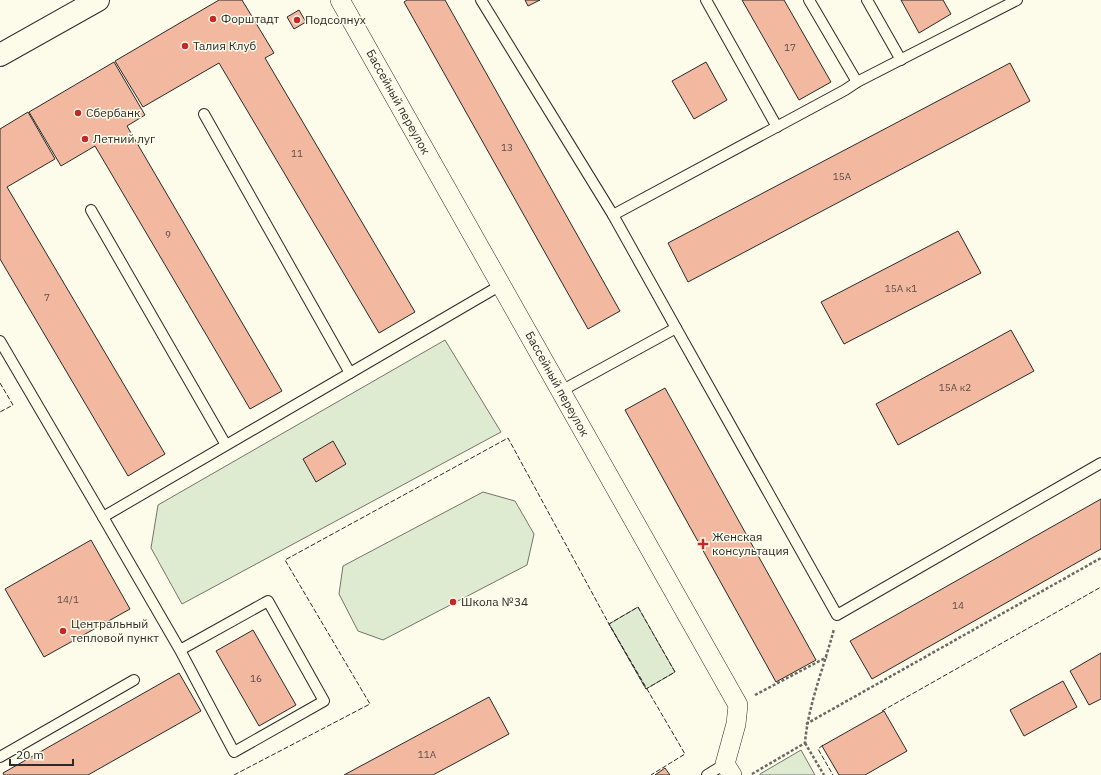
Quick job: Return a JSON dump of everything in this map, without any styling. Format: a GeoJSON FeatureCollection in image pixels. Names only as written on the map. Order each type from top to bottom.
{"type":"FeatureCollection","features":[{"type":"Feature","properties":{"kind":"main road"},"geometry":{"type":"LineString","coordinates":[[0,55],[98,0]]}},
{"type":"Feature","properties":{"kind":"street","name":"Бассейный переулок"},"geometry":{"type":"LineString","coordinates":[[340,0],[738,705]]}},
{"type":"Feature","properties":{"kind":"street"},"geometry":{"type":"LineString","coordinates":[[728,769],[738,705]]}},
{"type":"Feature","properties":{"kind":"lane"},"geometry":{"type":"LineString","coordinates":[[481,0],[613,215],[837,615],[1101,463]]}},
{"type":"Feature","properties":{"kind":"lane"},"geometry":{"type":"LineString","coordinates":[[706,0],[777,127]]}},
{"type":"Feature","properties":{"kind":"lane"},"geometry":{"type":"LineString","coordinates":[[809,0],[857,82]]}},
{"type":"Feature","properties":{"kind":"lane"},"geometry":{"type":"LineString","coordinates":[[867,0],[901,60]]}},
{"type":"Feature","properties":{"kind":"lane"},"geometry":{"type":"LineString","coordinates":[[613,215],[845,90],[857,82],[1016,0]]}},
{"type":"Feature","properties":{"kind":"lane"},"geometry":{"type":"LineString","coordinates":[[204,114],[350,373]]}},
{"type":"Feature","properties":{"kind":"lane"},"geometry":{"type":"LineString","coordinates":[[91,210],[226,445]]}},
{"type":"Feature","properties":{"kind":"lane"},"geometry":{"type":"LineString","coordinates":[[103,517],[501,285]]}},
{"type":"Feature","properties":{"kind":"lane"},"geometry":{"type":"LineString","coordinates":[[561,391],[676,328]]}},
{"type":"Feature","properties":{"kind":"lane"},"geometry":{"type":"LineString","coordinates":[[0,341],[180,650],[234,752],[324,701],[268,601],[180,650]]}},
{"type":"Feature","properties":{"kind":"lane"},"geometry":{"type":"LineString","coordinates":[[0,757],[134,680]]}},
{"type":"Feature","properties":{"kind":"lane"},"geometry":{"type":"LineString","coordinates":[[707,775],[728,769]]}},
{"type":"Feature","properties":{"kind":"path"},"geometry":{"type":"LineString","coordinates":[[806,724],[1101,558]]}},
{"type":"Feature","properties":{"kind":"path"},"geometry":{"type":"LineString","coordinates":[[824,775],[805,743],[806,724],[827,656],[837,615]]}},
{"type":"Feature","properties":{"kind":"path"},"geometry":{"type":"LineString","coordinates":[[738,705],[827,656]]}},
{"type":"Feature","properties":{"kind":"path"},"geometry":{"type":"LineString","coordinates":[[750,775],[805,743]]}},
{"type":"Feature","properties":{"kind":"green space"},"geometry":{"type":"Polygon","coordinates":[[[445,340],[501,432],[182,604],[151,548],[158,505],[445,340]]]}},
{"type":"Feature","properties":{"kind":"green space"},"geometry":{"type":"Polygon","coordinates":[[[483,492],[515,501],[534,534],[527,565],[383,640],[358,631],[339,594],[343,566],[483,492]]]}},
{"type":"Feature","properties":{"kind":"green space"},"geometry":{"type":"Polygon","coordinates":[[[638,607],[675,672],[646,689],[609,624],[638,607]]]}},
{"type":"Feature","properties":{"kind":"green space"},"geometry":{"type":"Polygon","coordinates":[[[801,750],[815,775],[760,775],[760,774],[801,750]]]}},
{"type":"Feature","properties":{"kind":"building"},"geometry":{"type":"Polygon","coordinates":[[[219,0],[242,0],[274,53],[265,58],[415,312],[379,333],[219,63],[143,107],[115,61],[219,0]]]}},
{"type":"Feature","properties":{"kind":"building"},"geometry":{"type":"Polygon","coordinates":[[[407,0],[445,0],[620,311],[588,329],[404,2],[407,0]]]}},
{"type":"Feature","properties":{"kind":"building"},"geometry":{"type":"Polygon","coordinates":[[[525,0],[540,0],[528,6],[525,0]]]}},
{"type":"Feature","properties":{"kind":"building"},"geometry":{"type":"Polygon","coordinates":[[[742,0],[784,0],[831,82],[799,100],[742,0]]]}},
{"type":"Feature","properties":{"kind":"building"},"geometry":{"type":"Polygon","coordinates":[[[901,0],[943,0],[951,14],[919,33],[901,0]]]}},
{"type":"Feature","properties":{"kind":"building","name":"Подсолнух"},"geometry":{"type":"Polygon","coordinates":[[[299,10],[306,22],[294,29],[287,17],[299,10]]]}},
{"type":"Feature","properties":{"kind":"building"},"geometry":{"type":"Polygon","coordinates":[[[114,62],[145,115],[127,126],[282,391],[250,409],[95,146],[61,166],[29,112],[114,62]]]}},
{"type":"Feature","properties":{"kind":"building"},"geometry":{"type":"Polygon","coordinates":[[[706,62],[727,100],[694,119],[672,81],[706,62]]]}},
{"type":"Feature","properties":{"kind":"building"},"geometry":{"type":"Polygon","coordinates":[[[1010,63],[1030,101],[688,282],[668,243],[1010,63]]]}},
{"type":"Feature","properties":{"kind":"building"},"geometry":{"type":"Polygon","coordinates":[[[28,112],[55,159],[7,187],[165,454],[128,476],[0,259],[0,129],[28,112]]]}},
{"type":"Feature","properties":{"kind":"building"},"geometry":{"type":"Polygon","coordinates":[[[958,231],[981,273],[844,344],[821,302],[958,231]]]}},
{"type":"Feature","properties":{"kind":"building"},"geometry":{"type":"Polygon","coordinates":[[[1011,330],[1034,371],[898,445],[876,404],[1011,330]]]}},
{"type":"Feature","properties":{"kind":"building"},"geometry":{"type":"Polygon","coordinates":[[[665,388],[816,660],[776,682],[625,410],[665,388]]]}},
{"type":"Feature","properties":{"kind":"building"},"geometry":{"type":"Polygon","coordinates":[[[333,441],[346,464],[316,482],[303,459],[333,441]]]}},
{"type":"Feature","properties":{"kind":"building"},"geometry":{"type":"Polygon","coordinates":[[[1101,499],[1101,549],[872,679],[850,641],[1101,499]]]}},
{"type":"Feature","properties":{"kind":"building"},"geometry":{"type":"Polygon","coordinates":[[[91,540],[130,609],[44,657],[5,589],[91,540]]]}},
{"type":"Feature","properties":{"kind":"building"},"geometry":{"type":"Polygon","coordinates":[[[253,630],[296,705],[259,726],[216,651],[253,630]]]}},
{"type":"Feature","properties":{"kind":"building"},"geometry":{"type":"Polygon","coordinates":[[[1101,653],[1101,699],[1089,705],[1070,671],[1101,653]]]}},
{"type":"Feature","properties":{"kind":"building"},"geometry":{"type":"Polygon","coordinates":[[[179,673],[201,711],[88,775],[4,775],[3,773],[179,673]]]}},
{"type":"Feature","properties":{"kind":"building"},"geometry":{"type":"Polygon","coordinates":[[[1063,681],[1077,707],[1024,736],[1010,710],[1063,681]]]}},
{"type":"Feature","properties":{"kind":"building"},"geometry":{"type":"Polygon","coordinates":[[[489,697],[509,734],[433,775],[344,775],[489,697]]]}},
{"type":"Feature","properties":{"kind":"building"},"geometry":{"type":"Polygon","coordinates":[[[884,711],[907,751],[865,775],[839,775],[822,746],[884,711]]]}},
{"type":"Feature","properties":{"kind":"building"},"geometry":{"type":"Polygon","coordinates":[[[665,768],[670,775],[655,775],[665,768]]]}},
{"type":"Feature","properties":{"kind":"fence"},"geometry":{"type":"LineString","coordinates":[[0,383],[13,405],[0,412]]}},
{"type":"Feature","properties":{"kind":"fence"},"geometry":{"type":"LineString","coordinates":[[234,775],[370,704],[285,560],[508,438],[609,624],[685,754],[651,775]]}},
{"type":"Feature","properties":{"kind":"fence"},"geometry":{"type":"LineString","coordinates":[[882,711],[1101,587]]}},
{"type":"Feature","properties":{"kind":"fence"},"geometry":{"type":"LineString","coordinates":[[638,607],[675,672],[646,689],[609,624],[638,607]]}},
{"type":"Feature","properties":{"kind":"fence"},"geometry":{"type":"LineString","coordinates":[[823,745],[818,749],[833,775]]}},
{"type":"Feature","properties":{"kind":"place","name":"Форштадт"},"geometry":{"type":"Point","coordinates":[213,19]}},
{"type":"Feature","properties":{"kind":"place","name":"Подсолнух"},"geometry":{"type":"Point","coordinates":[297,20]}},
{"type":"Feature","properties":{"kind":"place","name":"Талия Клуб"},"geometry":{"type":"Point","coordinates":[185,46]}},
{"type":"Feature","properties":{"kind":"place","name":"Сбербанк"},"geometry":{"type":"Point","coordinates":[78,113]}},
{"type":"Feature","properties":{"kind":"place","name":"Летний луг"},"geometry":{"type":"Point","coordinates":[85,139]}},
{"type":"Feature","properties":{"kind":"place","name":"Женская консультация"},"geometry":{"type":"Point","coordinates":[703,544]}},
{"type":"Feature","properties":{"kind":"place","name":"Школа №34"},"geometry":{"type":"Point","coordinates":[453,602]}},
{"type":"Feature","properties":{"kind":"place","name":"Центральный тепловой пункт"},"geometry":{"type":"Point","coordinates":[63,631]}}]}
